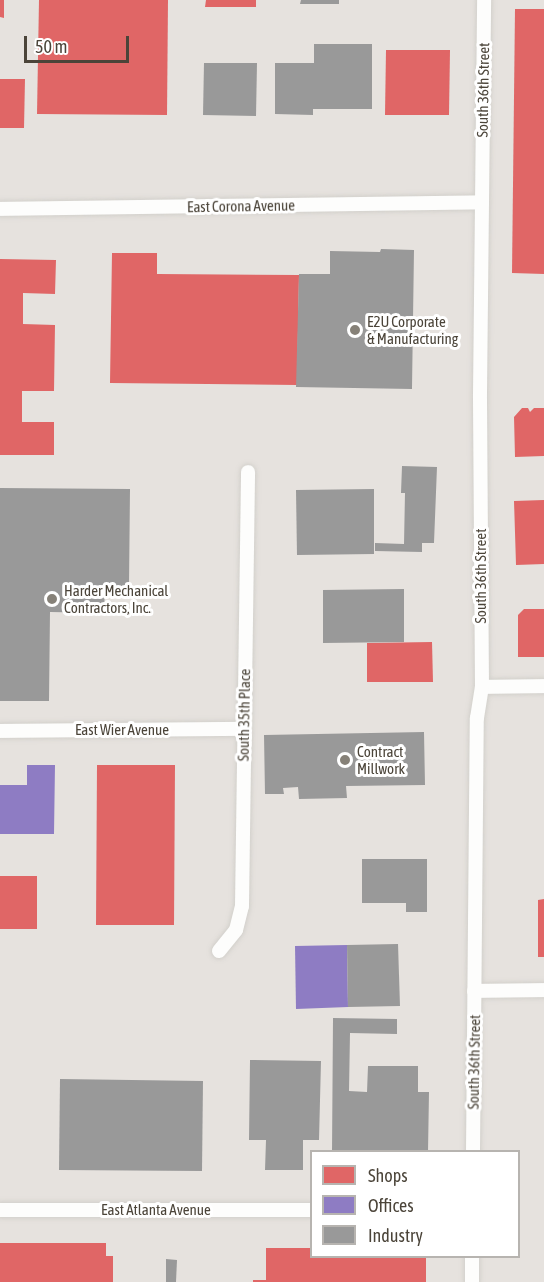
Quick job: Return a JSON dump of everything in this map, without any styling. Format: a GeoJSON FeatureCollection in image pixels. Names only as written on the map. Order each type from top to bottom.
{"type":"FeatureCollection","features":[{"type":"Feature","properties":{"kind":"street","name":"South 36th Street"},"geometry":{"type":"LineString","coordinates":[[473,1150],[477,718],[482,687],[484,0]]}},
{"type":"Feature","properties":{"kind":"street","name":"East Corona Avenue"},"geometry":{"type":"LineString","coordinates":[[0,209],[482,202]]}},
{"type":"Feature","properties":{"kind":"street","name":"South 35th Place"},"geometry":{"type":"LineString","coordinates":[[219,951],[236,930],[242,906],[248,472]]}},
{"type":"Feature","properties":{"kind":"street"},"geometry":{"type":"LineString","coordinates":[[482,687],[544,686]]}},
{"type":"Feature","properties":{"kind":"street","name":"East Wier Avenue"},"geometry":{"type":"LineString","coordinates":[[0,731],[244,729]]}},
{"type":"Feature","properties":{"kind":"street"},"geometry":{"type":"LineString","coordinates":[[474,991],[544,990]]}},
{"type":"Feature","properties":{"kind":"street","name":"East Atlanta Avenue"},"geometry":{"type":"LineString","coordinates":[[0,1210],[310,1210]]}},
{"type":"Feature","properties":{"kind":"street"},"geometry":{"type":"LineString","coordinates":[[472,1258],[472,1282]]}},
{"type":"Feature","properties":{"kind":"shaded area"},"geometry":{"type":"Polygon","coordinates":[[[0,0],[544,0],[544,1282],[0,1282],[0,0]]]}},
{"type":"Feature","properties":{"kind":"building: Shops"},"geometry":{"type":"Polygon","coordinates":[[[0,0],[4,0],[4,18],[0,17],[0,0]]]}},
{"type":"Feature","properties":{"kind":"building: Shops"},"geometry":{"type":"Polygon","coordinates":[[[39,0],[168,0],[167,115],[37,114],[39,0]]]}},
{"type":"Feature","properties":{"kind":"building: Shops"},"geometry":{"type":"Polygon","coordinates":[[[206,0],[256,0],[256,7],[205,7],[206,0]]]}},
{"type":"Feature","properties":{"kind":"building: Shops"},"geometry":{"type":"Polygon","coordinates":[[[515,9],[544,9],[544,274],[512,273],[515,9]]]}},
{"type":"Feature","properties":{"kind":"building: Shops"},"geometry":{"type":"Polygon","coordinates":[[[386,50],[450,50],[449,115],[385,115],[386,50]]]}},
{"type":"Feature","properties":{"kind":"building: Shops"},"geometry":{"type":"Polygon","coordinates":[[[0,79],[25,79],[24,128],[0,128],[0,79]]]}},
{"type":"Feature","properties":{"kind":"building: Shops"},"geometry":{"type":"Polygon","coordinates":[[[112,253],[157,253],[157,274],[299,275],[297,385],[110,383],[112,253]]]}},
{"type":"Feature","properties":{"kind":"building: Shops"},"geometry":{"type":"Polygon","coordinates":[[[0,259],[56,260],[55,294],[23,293],[23,324],[55,325],[54,391],[22,391],[22,422],[54,422],[54,455],[0,455],[0,259]]]}},
{"type":"Feature","properties":{"kind":"building: Shops"},"geometry":{"type":"Polygon","coordinates":[[[522,408],[528,408],[530,412],[534,408],[544,408],[544,456],[515,457],[514,417],[522,408]]]}},
{"type":"Feature","properties":{"kind":"building: Shops"},"geometry":{"type":"Polygon","coordinates":[[[544,500],[544,564],[516,565],[514,501],[544,500]]]}},
{"type":"Feature","properties":{"kind":"building: Shops"},"geometry":{"type":"Polygon","coordinates":[[[524,609],[544,609],[544,657],[518,657],[518,615],[524,609]]]}},
{"type":"Feature","properties":{"kind":"building: Shops"},"geometry":{"type":"Polygon","coordinates":[[[432,642],[433,682],[367,682],[367,643],[432,642]]]}},
{"type":"Feature","properties":{"kind":"building: Shops"},"geometry":{"type":"Polygon","coordinates":[[[97,765],[175,765],[174,925],[96,925],[97,765]]]}},
{"type":"Feature","properties":{"kind":"building: Shops"},"geometry":{"type":"Polygon","coordinates":[[[0,876],[37,876],[37,929],[0,929],[0,876]]]}},
{"type":"Feature","properties":{"kind":"building: Shops"},"geometry":{"type":"Polygon","coordinates":[[[544,899],[544,957],[538,957],[538,900],[544,899]]]}},
{"type":"Feature","properties":{"kind":"building: Shops"},"geometry":{"type":"Polygon","coordinates":[[[0,1243],[106,1243],[106,1256],[113,1256],[113,1282],[0,1282],[0,1243]]]}},
{"type":"Feature","properties":{"kind":"building: Shops"},"geometry":{"type":"Polygon","coordinates":[[[266,1248],[310,1248],[310,1258],[426,1258],[426,1282],[253,1282],[253,1280],[266,1280],[266,1248]]]}},
{"type":"Feature","properties":{"kind":"building: Offices"},"geometry":{"type":"Polygon","coordinates":[[[27,765],[55,765],[54,834],[0,834],[0,785],[27,785],[27,765]]]}},
{"type":"Feature","properties":{"kind":"building: Offices"},"geometry":{"type":"Polygon","coordinates":[[[347,945],[348,1007],[296,1009],[295,946],[347,945]]]}},
{"type":"Feature","properties":{"kind":"building: Industry"},"geometry":{"type":"Polygon","coordinates":[[[301,0],[339,0],[339,4],[300,4],[301,0]]]}},
{"type":"Feature","properties":{"kind":"building: Industry"},"geometry":{"type":"Polygon","coordinates":[[[314,44],[372,44],[372,109],[313,109],[313,115],[275,114],[275,63],[314,63],[314,44]]]}},
{"type":"Feature","properties":{"kind":"building: Industry"},"geometry":{"type":"Polygon","coordinates":[[[204,63],[257,63],[256,116],[203,115],[204,63]]]}},
{"type":"Feature","properties":{"kind":"building: Industry","name":"E2U Corporate & Manufacturing"},"geometry":{"type":"Polygon","coordinates":[[[381,249],[414,250],[412,389],[296,387],[299,274],[330,274],[330,251],[380,252],[381,249]]]}},
{"type":"Feature","properties":{"kind":"building: Industry"},"geometry":{"type":"Polygon","coordinates":[[[402,466],[437,467],[434,543],[422,543],[422,552],[375,551],[375,543],[404,544],[405,493],[401,493],[402,466]]]}},
{"type":"Feature","properties":{"kind":"building: Industry","name":"Harder Mechanical Contractors, Inc."},"geometry":{"type":"Polygon","coordinates":[[[0,488],[130,489],[129,586],[105,586],[104,613],[50,612],[49,701],[0,701],[0,488]]]}},
{"type":"Feature","properties":{"kind":"building: Industry"},"geometry":{"type":"Polygon","coordinates":[[[374,489],[374,554],[297,555],[296,490],[374,489]]]}},
{"type":"Feature","properties":{"kind":"building: Industry"},"geometry":{"type":"Polygon","coordinates":[[[404,589],[404,642],[323,643],[323,590],[404,589]]]}},
{"type":"Feature","properties":{"kind":"building: Industry","name":"Contract Millwork"},"geometry":{"type":"Polygon","coordinates":[[[424,732],[425,785],[346,786],[347,798],[299,799],[298,787],[283,788],[284,794],[265,794],[264,735],[424,732]]]}},
{"type":"Feature","properties":{"kind":"building: Industry"},"geometry":{"type":"Polygon","coordinates":[[[362,859],[427,859],[427,912],[406,912],[406,903],[362,903],[362,859]]]}},
{"type":"Feature","properties":{"kind":"building: Industry"},"geometry":{"type":"Polygon","coordinates":[[[398,944],[400,1006],[348,1007],[347,945],[398,944]]]}},
{"type":"Feature","properties":{"kind":"building: Industry"},"geometry":{"type":"Polygon","coordinates":[[[333,1018],[397,1019],[397,1034],[350,1033],[349,1091],[367,1092],[368,1066],[418,1066],[418,1092],[429,1092],[428,1150],[332,1150],[333,1018]]]}},
{"type":"Feature","properties":{"kind":"building: Industry"},"geometry":{"type":"Polygon","coordinates":[[[250,1060],[321,1061],[319,1140],[303,1140],[303,1170],[265,1170],[266,1140],[249,1140],[250,1060]]]}},
{"type":"Feature","properties":{"kind":"building: Industry"},"geometry":{"type":"Polygon","coordinates":[[[60,1079],[203,1081],[202,1171],[59,1170],[60,1079]]]}},
{"type":"Feature","properties":{"kind":"building: Industry"},"geometry":{"type":"Polygon","coordinates":[[[166,1259],[177,1260],[176,1282],[166,1282],[166,1259]]]}},
{"type":"Feature","properties":{"kind":"place","name":"E2U Corporate & Manufacturing"},"geometry":{"type":"Point","coordinates":[355,330]}},
{"type":"Feature","properties":{"kind":"place","name":"Harder Mechanical Contractors, Inc."},"geometry":{"type":"Point","coordinates":[52,599]}},
{"type":"Feature","properties":{"kind":"place","name":"Contract Millwork"},"geometry":{"type":"Point","coordinates":[345,760]}}]}
